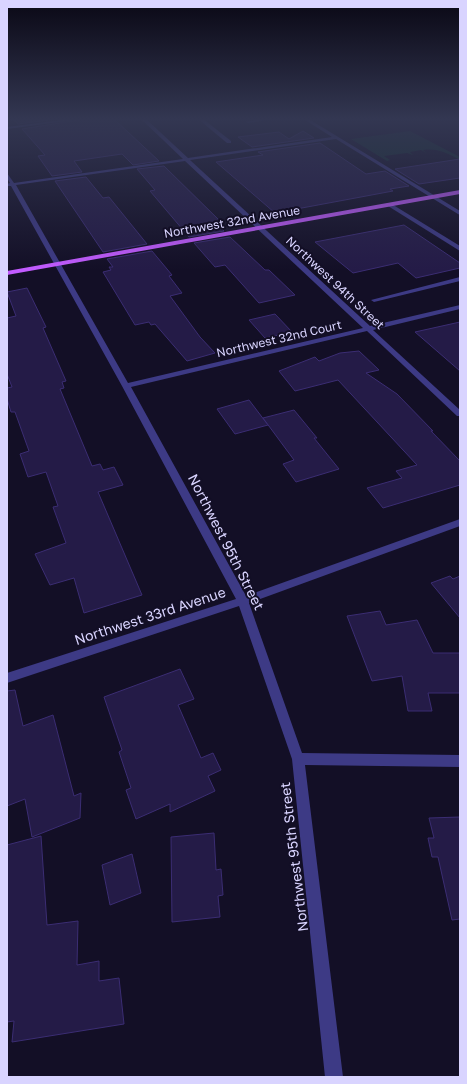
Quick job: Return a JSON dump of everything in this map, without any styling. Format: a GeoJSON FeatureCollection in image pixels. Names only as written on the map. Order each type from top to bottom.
{"type":"FeatureCollection","features":[{"type":"Feature","properties":{"kind":"main road","name":"Northwest 32nd Avenue"},"geometry":{"type":"LineString","coordinates":[[7,273],[460,192]]}},
{"type":"Feature","properties":{"kind":"street"},"geometry":{"type":"LineString","coordinates":[[10,185],[126,169]]}},
{"type":"Feature","properties":{"kind":"street","name":"Northwest 94th Street"},"geometry":{"type":"LineString","coordinates":[[196,169],[460,414]]}},
{"type":"Feature","properties":{"kind":"street"},"geometry":{"type":"LineString","coordinates":[[386,169],[460,214]]}},
{"type":"Feature","properties":{"kind":"street","name":"Northwest 95th Street"},"geometry":{"type":"LineString","coordinates":[[7,174],[10,185],[57,264],[126,386],[243,601],[298,759],[334,1077]]}},
{"type":"Feature","properties":{"kind":"street"},"geometry":{"type":"LineString","coordinates":[[390,205],[460,249]]}},
{"type":"Feature","properties":{"kind":"street"},"geometry":{"type":"LineString","coordinates":[[374,300],[460,279]]}},
{"type":"Feature","properties":{"kind":"street","name":"Northwest 32nd Court"},"geometry":{"type":"LineString","coordinates":[[126,386],[460,307]]}},
{"type":"Feature","properties":{"kind":"street","name":"Northwest 33rd Avenue"},"geometry":{"type":"LineString","coordinates":[[7,678],[243,601],[460,522]]}},
{"type":"Feature","properties":{"kind":"street"},"geometry":{"type":"LineString","coordinates":[[298,759],[460,761]]}},
{"type":"Feature","properties":{"kind":"building"},"geometry":{"type":"Polygon","coordinates":[[[47,169],[80,169],[82,172],[52,176],[47,169]]]}},
{"type":"Feature","properties":{"kind":"building"},"geometry":{"type":"Polygon","coordinates":[[[137,169],[167,169],[221,222],[216,223],[224,231],[189,237],[150,191],[155,190],[137,169]]]}},
{"type":"Feature","properties":{"kind":"building"},"geometry":{"type":"Polygon","coordinates":[[[224,169],[358,169],[366,174],[385,171],[409,186],[390,189],[393,191],[275,213],[224,169]]]}},
{"type":"Feature","properties":{"kind":"building"},"geometry":{"type":"Polygon","coordinates":[[[395,169],[460,169],[460,178],[419,184],[395,169]]]}},
{"type":"Feature","properties":{"kind":"building"},"geometry":{"type":"Polygon","coordinates":[[[86,177],[103,198],[109,197],[147,244],[103,252],[55,181],[86,177]]]}},
{"type":"Feature","properties":{"kind":"building"},"geometry":{"type":"Polygon","coordinates":[[[404,225],[460,263],[460,268],[416,278],[398,263],[353,273],[315,242],[404,225]]]}},
{"type":"Feature","properties":{"kind":"building"},"geometry":{"type":"Polygon","coordinates":[[[230,237],[265,270],[269,270],[295,295],[259,303],[225,265],[215,267],[194,243],[230,237]]]}},
{"type":"Feature","properties":{"kind":"building"},"geometry":{"type":"Polygon","coordinates":[[[152,251],[172,275],[169,276],[182,293],[170,296],[200,337],[215,353],[187,361],[155,324],[151,325],[149,322],[135,325],[103,272],[111,270],[109,267],[113,267],[107,259],[152,251]]]}},
{"type":"Feature","properties":{"kind":"building"},"geometry":{"type":"Polygon","coordinates":[[[27,288],[46,327],[43,328],[66,381],[62,382],[64,388],[60,389],[92,466],[100,464],[103,470],[114,467],[123,485],[98,492],[142,595],[84,613],[74,578],[50,585],[35,554],[66,543],[53,507],[58,506],[46,472],[28,477],[20,454],[29,451],[15,412],[11,412],[7,399],[7,388],[12,387],[7,374],[7,318],[16,316],[7,292],[27,288]]]}},
{"type":"Feature","properties":{"kind":"building"},"geometry":{"type":"Polygon","coordinates":[[[275,314],[292,332],[265,338],[249,320],[275,314]]]}},
{"type":"Feature","properties":{"kind":"building"},"geometry":{"type":"Polygon","coordinates":[[[460,322],[460,371],[415,332],[460,322]]]}},
{"type":"Feature","properties":{"kind":"building"},"geometry":{"type":"Polygon","coordinates":[[[359,351],[379,370],[366,373],[397,394],[460,461],[460,485],[383,508],[367,488],[402,478],[396,471],[417,465],[338,380],[295,391],[279,371],[315,357],[319,361],[340,353],[359,351]]]}},
{"type":"Feature","properties":{"kind":"building"},"geometry":{"type":"Polygon","coordinates":[[[249,400],[268,425],[235,434],[217,409],[249,400]]]}},
{"type":"Feature","properties":{"kind":"building"},"geometry":{"type":"Polygon","coordinates":[[[294,410],[317,438],[314,438],[339,469],[296,482],[283,464],[294,460],[263,418],[294,410]]]}},
{"type":"Feature","properties":{"kind":"building"},"geometry":{"type":"Polygon","coordinates":[[[450,576],[453,579],[460,576],[460,618],[431,583],[450,576]]]}},
{"type":"Feature","properties":{"kind":"building"},"geometry":{"type":"Polygon","coordinates":[[[380,611],[386,625],[417,620],[433,653],[460,653],[460,693],[428,693],[432,711],[408,711],[402,676],[372,681],[347,616],[380,611]]]}},
{"type":"Feature","properties":{"kind":"building"},"geometry":{"type":"Polygon","coordinates":[[[180,669],[194,699],[178,705],[201,758],[213,753],[221,770],[208,776],[215,791],[170,812],[170,804],[136,819],[126,790],[131,788],[119,752],[122,750],[104,697],[180,669]]]}},
{"type":"Feature","properties":{"kind":"building"},"geometry":{"type":"Polygon","coordinates":[[[15,690],[23,726],[53,715],[74,796],[81,793],[80,818],[32,837],[25,799],[7,806],[7,691],[15,690]]]}},
{"type":"Feature","properties":{"kind":"building"},"geometry":{"type":"Polygon","coordinates":[[[460,817],[460,919],[452,920],[438,857],[432,857],[428,838],[434,838],[429,818],[460,817]]]}},
{"type":"Feature","properties":{"kind":"building"},"geometry":{"type":"Polygon","coordinates":[[[214,833],[216,870],[221,869],[223,895],[218,896],[220,917],[172,922],[171,837],[214,833]]]}},
{"type":"Feature","properties":{"kind":"building"},"geometry":{"type":"Polygon","coordinates":[[[41,836],[47,925],[78,921],[77,965],[99,961],[99,981],[119,978],[124,1024],[12,1042],[14,1021],[7,1022],[7,845],[41,836]]]}},
{"type":"Feature","properties":{"kind":"building"},"geometry":{"type":"Polygon","coordinates":[[[132,854],[141,893],[110,905],[102,865],[132,854]]]}}]}
